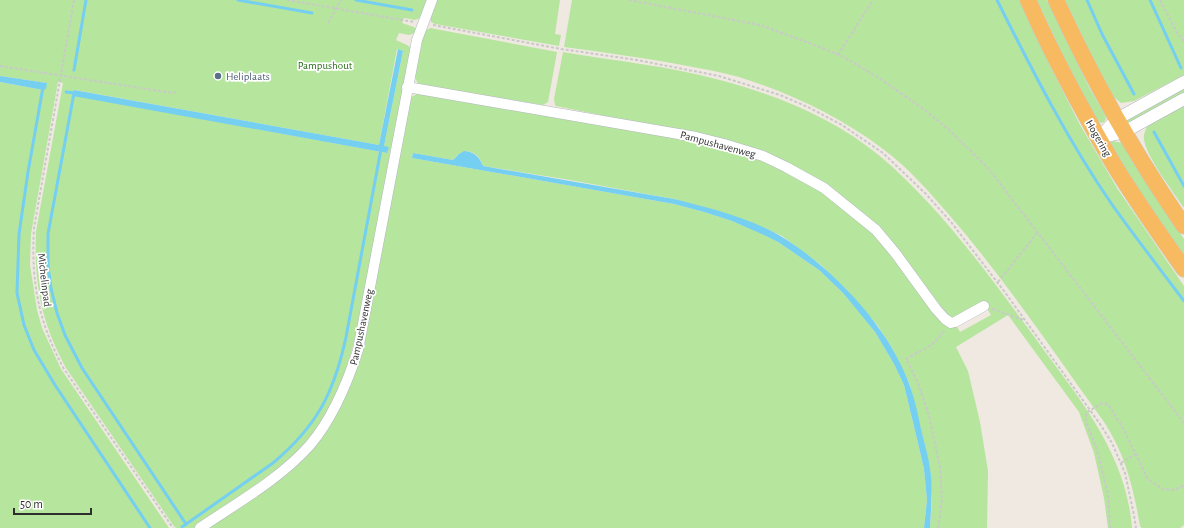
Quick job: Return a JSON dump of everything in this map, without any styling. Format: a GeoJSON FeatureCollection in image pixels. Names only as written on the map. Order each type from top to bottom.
{"type":"FeatureCollection","features":[{"type":"Feature","properties":{"kind":"highway","name":"Hogering"},"geometry":{"type":"LineString","coordinates":[[1028,0],[1054,54],[1099,138],[1131,191],[1184,269]]}},
{"type":"Feature","properties":{"kind":"highway"},"geometry":{"type":"LineString","coordinates":[[1056,0],[1068,27],[1121,125],[1165,199],[1184,226]]}},
{"type":"Feature","properties":{"kind":"street","name":"Pampushavenweg"},"geometry":{"type":"LineString","coordinates":[[200,528],[282,472],[298,458],[322,428],[340,397],[350,375],[358,350],[417,40],[432,0]]}},
{"type":"Feature","properties":{"kind":"street"},"geometry":{"type":"LineString","coordinates":[[1099,138],[1121,125],[1184,82]]}},
{"type":"Feature","properties":{"kind":"street","name":"Pampushavenweg"},"geometry":{"type":"LineString","coordinates":[[407,87],[696,137],[731,146],[769,159],[806,177],[824,188],[876,230],[896,254],[936,309],[951,323]]}},
{"type":"Feature","properties":{"kind":"street"},"geometry":{"type":"LineString","coordinates":[[1121,125],[1184,99]]}},
{"type":"Feature","properties":{"kind":"street"},"geometry":{"type":"LineString","coordinates":[[951,323],[984,306]]}},
{"type":"Feature","properties":{"kind":"path","name":"Michelinpad"},"geometry":{"type":"LineString","coordinates":[[74,0],[34,228],[32,260],[40,312],[51,342],[64,369],[173,528]]}},
{"type":"Feature","properties":{"kind":"path"},"geometry":{"type":"LineString","coordinates":[[287,0],[423,24]]}},
{"type":"Feature","properties":{"kind":"path"},"geometry":{"type":"LineString","coordinates":[[328,23],[341,0]]}},
{"type":"Feature","properties":{"kind":"path"},"geometry":{"type":"LineString","coordinates":[[629,0],[760,26],[838,55],[882,80],[922,108],[947,128],[988,168],[1184,422]]}},
{"type":"Feature","properties":{"kind":"path"},"geometry":{"type":"LineString","coordinates":[[838,55],[873,0]]}},
{"type":"Feature","properties":{"kind":"path"},"geometry":{"type":"LineString","coordinates":[[1160,0],[1177,33],[1184,41]]}},
{"type":"Feature","properties":{"kind":"path"},"geometry":{"type":"LineString","coordinates":[[0,66],[178,93]]}},
{"type":"Feature","properties":{"kind":"path"},"geometry":{"type":"LineString","coordinates":[[998,283],[1037,233]]}},
{"type":"Feature","properties":{"kind":"path"},"geometry":{"type":"LineString","coordinates":[[984,306],[1026,320]]}},
{"type":"Feature","properties":{"kind":"path"},"geometry":{"type":"LineString","coordinates":[[938,528],[942,499],[940,468],[929,416],[918,383],[906,359],[933,344],[951,323]]}},
{"type":"Feature","properties":{"kind":"path"},"geometry":{"type":"LineString","coordinates":[[1110,528],[1108,495],[1097,450],[1086,422],[1086,414],[1102,403],[1108,404],[1124,430],[1147,478],[1162,489],[1175,490],[1184,485]]}},
{"type":"Feature","properties":{"kind":"path"},"geometry":{"type":"LineString","coordinates":[[1121,463],[1135,454]]}},
{"type":"Feature","properties":{"kind":"green space","name":"Pampushout"},"geometry":{"type":"Polygon","coordinates":[[[0,0],[428,0],[420,18],[415,20],[404,18],[402,23],[414,27],[416,29],[415,33],[409,35],[399,33],[396,40],[409,46],[411,50],[357,331],[346,371],[337,392],[324,417],[313,433],[292,457],[264,479],[194,528],[176,528],[173,525],[66,368],[57,351],[45,318],[36,269],[36,231],[63,83],[58,82],[31,234],[30,265],[37,310],[42,328],[61,369],[169,528],[0,528],[0,82],[43,90],[46,83],[0,76],[0,0]],[[397,49],[379,145],[75,90],[73,95],[387,153],[384,146],[403,51],[397,49]]]}},
{"type":"Feature","properties":{"kind":"green space"},"geometry":{"type":"Polygon","coordinates":[[[436,0],[560,0],[555,34],[561,35],[559,46],[435,24],[431,22],[431,19],[436,0]]]}},
{"type":"Feature","properties":{"kind":"green space"},"geometry":{"type":"Polygon","coordinates":[[[572,0],[1024,0],[1049,64],[1079,123],[1117,188],[1184,286],[1184,525],[1180,528],[1142,528],[1140,526],[1127,470],[1117,444],[1102,419],[1029,316],[991,266],[927,190],[892,156],[868,138],[820,110],[786,94],[745,79],[718,72],[664,62],[564,47],[572,0]]]}},
{"type":"Feature","properties":{"kind":"green space"},"geometry":{"type":"Polygon","coordinates":[[[1037,0],[1047,0],[1090,89],[1105,115],[1106,119],[1104,122],[1101,123],[1096,119],[1037,0]]]}},
{"type":"Feature","properties":{"kind":"green space"},"geometry":{"type":"Polygon","coordinates":[[[1065,0],[1184,0],[1184,75],[1134,101],[1121,103],[1109,93],[1065,0]]]}},
{"type":"Feature","properties":{"kind":"green space"},"geometry":{"type":"Polygon","coordinates":[[[430,28],[557,52],[548,102],[543,105],[419,85],[414,75],[425,31],[430,28]]]}},
{"type":"Feature","properties":{"kind":"green space"},"geometry":{"type":"Polygon","coordinates":[[[563,52],[701,75],[763,93],[825,120],[864,143],[881,157],[925,199],[965,245],[1085,407],[1111,451],[1121,475],[1128,501],[1132,528],[1108,528],[1104,498],[1094,453],[1079,412],[1008,315],[956,347],[968,371],[980,422],[988,471],[987,528],[930,528],[932,499],[930,468],[910,385],[893,350],[878,326],[846,289],[821,265],[782,236],[765,228],[704,207],[674,199],[483,166],[478,156],[474,153],[466,152],[457,156],[453,160],[413,153],[412,158],[674,204],[704,212],[732,221],[765,235],[819,270],[843,293],[875,332],[894,364],[904,385],[924,469],[927,500],[924,528],[207,528],[272,485],[296,465],[325,432],[339,409],[359,358],[366,331],[409,100],[417,94],[696,141],[762,160],[787,171],[822,191],[875,233],[939,317],[948,325],[956,325],[960,332],[991,315],[984,303],[955,319],[946,317],[898,252],[878,228],[825,185],[805,172],[763,152],[725,140],[556,106],[554,99],[563,52]]]}},
{"type":"Feature","properties":{"kind":"green space"},"geometry":{"type":"Polygon","coordinates":[[[1184,88],[1184,94],[1129,123],[1127,122],[1126,119],[1184,88]]]}},
{"type":"Feature","properties":{"kind":"green space"},"geometry":{"type":"Polygon","coordinates":[[[1184,101],[1184,208],[1154,164],[1146,146],[1144,134],[1149,124],[1155,117],[1184,101]]]}},
{"type":"Feature","properties":{"kind":"green space"},"geometry":{"type":"Polygon","coordinates":[[[1113,141],[1122,143],[1142,177],[1184,239],[1184,262],[1157,222],[1110,143],[1113,141]]]}},
{"type":"Feature","properties":{"kind":"water"},"geometry":{"type":"Polygon","coordinates":[[[398,49],[403,51],[384,146],[389,147],[387,153],[73,96],[74,90],[379,145],[398,49]]]}},
{"type":"Feature","properties":{"kind":"water"},"geometry":{"type":"Polygon","coordinates":[[[0,76],[47,83],[46,89],[43,90],[0,82],[0,76]]]}},
{"type":"Feature","properties":{"kind":"water"},"geometry":{"type":"Polygon","coordinates":[[[464,151],[471,152],[476,155],[483,166],[674,199],[730,214],[758,225],[782,237],[821,265],[858,301],[874,321],[901,364],[910,386],[930,468],[932,490],[930,528],[924,528],[927,500],[924,469],[904,385],[894,364],[875,332],[843,293],[819,270],[778,242],[732,221],[704,212],[674,204],[412,158],[413,153],[453,160],[464,151]]]}},
{"type":"Feature","properties":{"kind":"waterway"},"geometry":{"type":"LineString","coordinates":[[74,70],[86,0]]}},
{"type":"Feature","properties":{"kind":"waterway"},"geometry":{"type":"LineString","coordinates":[[238,0],[312,13]]}},
{"type":"Feature","properties":{"kind":"waterway"},"geometry":{"type":"LineString","coordinates":[[356,0],[412,10]]}},
{"type":"Feature","properties":{"kind":"waterway"},"geometry":{"type":"LineString","coordinates":[[997,0],[1037,79],[1081,156],[1113,206],[1184,301]]}},
{"type":"Feature","properties":{"kind":"waterway"},"geometry":{"type":"LineString","coordinates":[[1087,0],[1102,34],[1134,94]]}},
{"type":"Feature","properties":{"kind":"waterway"},"geometry":{"type":"LineString","coordinates":[[1150,0],[1181,68]]}},
{"type":"Feature","properties":{"kind":"waterway"},"geometry":{"type":"LineString","coordinates":[[43,87],[19,234],[17,293],[24,325],[34,350],[55,385],[150,528]]}},
{"type":"Feature","properties":{"kind":"waterway"},"geometry":{"type":"LineString","coordinates":[[66,92],[75,93]]}},
{"type":"Feature","properties":{"kind":"waterway"},"geometry":{"type":"LineString","coordinates":[[74,93],[48,234],[48,266],[57,313],[65,335],[82,368],[186,524]]}},
{"type":"Feature","properties":{"kind":"waterway"},"geometry":{"type":"LineString","coordinates":[[1154,132],[1184,186]]}},
{"type":"Feature","properties":{"kind":"waterway"},"geometry":{"type":"LineString","coordinates":[[182,527],[273,463],[301,436],[322,407],[336,375],[346,337],[381,149]]}},
{"type":"Feature","properties":{"kind":"place","name":"Heliplaats"},"geometry":{"type":"Point","coordinates":[218,76]}}]}
